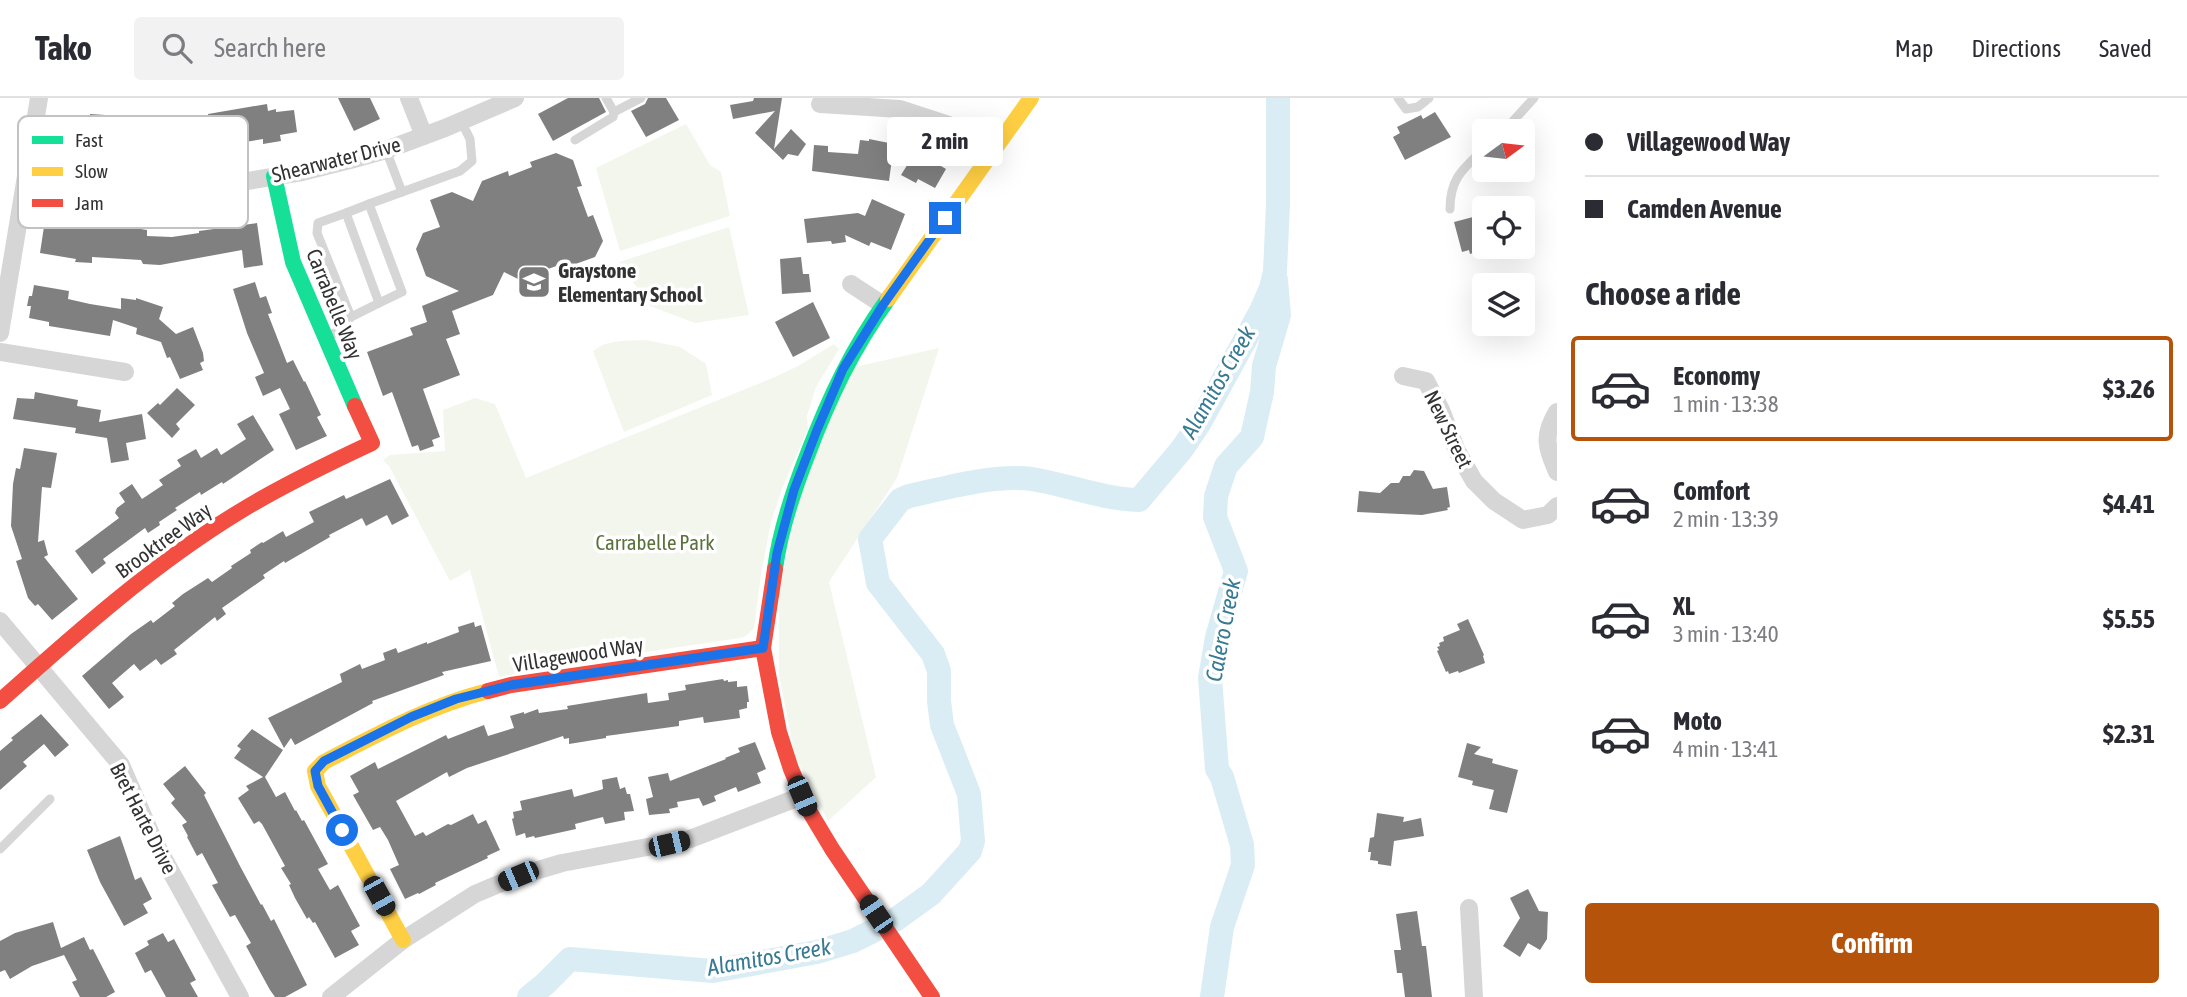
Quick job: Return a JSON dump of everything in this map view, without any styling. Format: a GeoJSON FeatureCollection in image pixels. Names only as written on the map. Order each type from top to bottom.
{"type":"FeatureCollection","features":[{"type":"Feature","properties":{"kind":"street"},"geometry":{"type":"LineString","coordinates":[[36,116],[39,98]]}},
{"type":"Feature","properties":{"kind":"street"},"geometry":{"type":"LineString","coordinates":[[409,98],[424,136]]}},
{"type":"Feature","properties":{"kind":"street","name":"Shearwater Drive"},"geometry":{"type":"LineString","coordinates":[[248,180],[303,172],[386,150],[515,98]]}},
{"type":"Feature","properties":{"kind":"street"},"geometry":{"type":"LineString","coordinates":[[932,997],[808,809],[779,732],[763,648],[777,553],[794,490],[843,369],[883,305],[1031,98]]}},
{"type":"Feature","properties":{"kind":"street"},"geometry":{"type":"LineString","coordinates":[[820,104],[900,109],[949,125],[992,154]]}},
{"type":"Feature","properties":{"kind":"street","name":"Carrabelle Way"},"geometry":{"type":"LineString","coordinates":[[274,176],[293,262],[372,443]]}},
{"type":"Feature","properties":{"kind":"street"},"geometry":{"type":"LineString","coordinates":[[0,333],[18,223]]}},
{"type":"Feature","properties":{"kind":"street"},"geometry":{"type":"LineString","coordinates":[[851,284],[883,305]]}},
{"type":"Feature","properties":{"kind":"street"},"geometry":{"type":"LineString","coordinates":[[0,352],[125,372]]}},
{"type":"Feature","properties":{"kind":"street","name":"New Street"},"geometry":{"type":"LineString","coordinates":[[1403,376],[1426,381],[1457,451],[1474,481],[1494,501],[1523,520],[1548,515],[1557,506]]}},
{"type":"Feature","properties":{"kind":"street"},"geometry":{"type":"LineString","coordinates":[[1557,412],[1551,421],[1546,445],[1557,472]]}},
{"type":"Feature","properties":{"kind":"street","name":"Brooktree Way"},"geometry":{"type":"LineString","coordinates":[[0,701],[140,581],[222,522],[303,476],[372,443]]}},
{"type":"Feature","properties":{"kind":"street","name":"Bret Harte Drive"},"geometry":{"type":"LineString","coordinates":[[0,621],[121,765],[154,841],[240,997]]}},
{"type":"Feature","properties":{"kind":"street","name":"Villagewood Way"},"geometry":{"type":"LineString","coordinates":[[403,940],[318,786],[315,771],[324,761],[411,717],[456,699],[511,685],[763,648]]}},
{"type":"Feature","properties":{"kind":"street"},"geometry":{"type":"LineString","coordinates":[[331,997],[403,940],[475,894],[518,876],[562,863],[690,839],[802,796]]}},
{"type":"Feature","properties":{"kind":"street"},"geometry":{"type":"LineString","coordinates":[[1469,908],[1474,997]]}},
{"type":"Feature","properties":{"kind":"lane"},"geometry":{"type":"LineString","coordinates":[[606,98],[614,112]]}},
{"type":"Feature","properties":{"kind":"lane"},"geometry":{"type":"LineString","coordinates":[[575,140],[613,117],[614,112],[641,98]]}},
{"type":"Feature","properties":{"kind":"lane"},"geometry":{"type":"LineString","coordinates":[[1398,98],[1406,109],[1418,107],[1429,98]]}},
{"type":"Feature","properties":{"kind":"lane"},"geometry":{"type":"LineString","coordinates":[[1515,119],[1534,98]]}},
{"type":"Feature","properties":{"kind":"lane"},"geometry":{"type":"LineString","coordinates":[[351,317],[317,233],[318,223],[460,171],[472,161],[470,139],[461,121]]}},
{"type":"Feature","properties":{"kind":"lane"},"geometry":{"type":"LineString","coordinates":[[386,150],[402,192]]}},
{"type":"Feature","properties":{"kind":"lane"},"geometry":{"type":"LineString","coordinates":[[1450,209],[1451,188],[1462,169],[1472,160]]}},
{"type":"Feature","properties":{"kind":"lane"},"geometry":{"type":"LineString","coordinates":[[325,339],[338,331],[351,317],[402,292],[369,204]]}},
{"type":"Feature","properties":{"kind":"lane"},"geometry":{"type":"LineString","coordinates":[[346,213],[379,303]]}},
{"type":"Feature","properties":{"kind":"lane"},"geometry":{"type":"LineString","coordinates":[[0,849],[50,799]]}},
{"type":"Feature","properties":{"kind":"green space"},"geometry":{"type":"Polygon","coordinates":[[[686,124],[710,165],[721,172],[730,216],[620,251],[596,168],[686,124]]]}},
{"type":"Feature","properties":{"kind":"green space"},"geometry":{"type":"Polygon","coordinates":[[[729,227],[749,315],[695,323],[650,306],[619,262],[729,227]]]}},
{"type":"Feature","properties":{"kind":"green space"},"geometry":{"type":"Polygon","coordinates":[[[646,340],[680,347],[706,364],[712,395],[624,432],[593,351],[611,343],[646,340]]]}},
{"type":"Feature","properties":{"kind":"green space","name":"Carrabelle Park"},"geometry":{"type":"Polygon","coordinates":[[[834,344],[839,349],[816,387],[807,416],[808,429],[771,522],[754,628],[746,636],[499,677],[470,570],[450,581],[389,466],[383,460],[390,455],[445,451],[443,410],[475,398],[495,404],[526,478],[775,377],[834,344]]]}},
{"type":"Feature","properties":{"kind":"green space"},"geometry":{"type":"Polygon","coordinates":[[[939,348],[897,478],[829,582],[876,777],[828,821],[795,756],[779,675],[779,594],[801,490],[850,368],[939,348]]]}},
{"type":"Feature","properties":{"kind":"building"},"geometry":{"type":"Polygon","coordinates":[[[338,98],[370,98],[380,119],[354,131],[338,98]]]}},
{"type":"Feature","properties":{"kind":"building"},"geometry":{"type":"Polygon","coordinates":[[[568,98],[599,98],[606,112],[553,141],[538,114],[568,98]]]}},
{"type":"Feature","properties":{"kind":"building"},"geometry":{"type":"Polygon","coordinates":[[[648,98],[666,98],[679,120],[646,137],[631,111],[645,104],[648,98]]]}},
{"type":"Feature","properties":{"kind":"building"},"geometry":{"type":"Polygon","coordinates":[[[754,98],[782,98],[774,149],[791,129],[806,144],[798,156],[788,154],[783,160],[755,133],[775,111],[733,119],[730,105],[753,101],[754,98]]]}},
{"type":"Feature","properties":{"kind":"building"},"geometry":{"type":"Polygon","coordinates":[[[267,104],[268,111],[294,110],[297,132],[280,135],[281,141],[263,144],[263,139],[248,142],[248,116],[208,114],[267,104]]]}},
{"type":"Feature","properties":{"kind":"building"},"geometry":{"type":"Polygon","coordinates":[[[1435,112],[1451,137],[1405,160],[1393,137],[1400,133],[1397,127],[1421,115],[1423,119],[1435,112]]]}},
{"type":"Feature","properties":{"kind":"building"},"geometry":{"type":"Polygon","coordinates":[[[90,114],[121,116],[90,116],[90,114]]]}},
{"type":"Feature","properties":{"kind":"building"},"geometry":{"type":"Polygon","coordinates":[[[860,140],[894,144],[889,181],[812,171],[814,145],[828,146],[828,152],[858,154],[860,140]]]}},
{"type":"Feature","properties":{"kind":"building"},"geometry":{"type":"Polygon","coordinates":[[[919,146],[934,155],[931,160],[946,169],[935,188],[918,179],[916,183],[901,175],[919,146]]]}},
{"type":"Feature","properties":{"kind":"building"},"geometry":{"type":"Polygon","coordinates":[[[556,153],[573,160],[582,186],[577,187],[588,217],[593,215],[603,241],[595,257],[570,266],[568,262],[545,270],[547,275],[526,283],[504,272],[493,295],[452,311],[460,334],[446,339],[460,375],[423,389],[440,437],[432,440],[434,446],[420,451],[418,445],[412,447],[392,392],[383,396],[367,352],[413,335],[410,328],[427,322],[422,306],[459,291],[426,276],[416,249],[423,233],[440,227],[430,200],[452,192],[473,201],[482,181],[508,171],[509,176],[532,167],[530,162],[556,153]]]}},
{"type":"Feature","properties":{"kind":"building"},"geometry":{"type":"Polygon","coordinates":[[[872,199],[905,214],[891,250],[871,242],[869,246],[845,235],[846,242],[807,243],[804,219],[858,213],[865,216],[872,199]]]}},
{"type":"Feature","properties":{"kind":"building"},"geometry":{"type":"Polygon","coordinates":[[[1472,217],[1472,253],[1469,250],[1462,252],[1454,222],[1472,217]]]}},
{"type":"Feature","properties":{"kind":"building"},"geometry":{"type":"Polygon","coordinates":[[[257,223],[263,265],[244,268],[242,250],[160,265],[143,264],[141,260],[92,257],[92,263],[75,262],[76,259],[40,253],[44,228],[134,228],[147,230],[147,236],[172,237],[221,228],[248,228],[248,224],[257,223]]]}},
{"type":"Feature","properties":{"kind":"building"},"geometry":{"type":"Polygon","coordinates":[[[801,257],[803,274],[809,274],[811,292],[782,294],[780,259],[801,257]]]}},
{"type":"Feature","properties":{"kind":"building"},"geometry":{"type":"Polygon","coordinates":[[[255,282],[260,298],[266,296],[272,313],[268,314],[287,363],[293,360],[305,381],[321,415],[317,417],[327,436],[296,450],[279,414],[290,409],[280,388],[263,396],[255,377],[264,373],[233,289],[255,282]]]}},
{"type":"Feature","properties":{"kind":"building"},"geometry":{"type":"Polygon","coordinates":[[[34,285],[69,291],[68,299],[90,304],[121,309],[121,298],[136,298],[163,307],[159,319],[176,334],[193,327],[203,353],[204,361],[200,363],[203,370],[180,379],[161,342],[136,334],[137,328],[113,320],[110,336],[49,326],[49,322],[29,318],[31,306],[27,306],[34,285]]]}},
{"type":"Feature","properties":{"kind":"building"},"geometry":{"type":"Polygon","coordinates":[[[813,302],[830,338],[793,357],[775,322],[813,302]]]}},
{"type":"Feature","properties":{"kind":"building"},"geometry":{"type":"Polygon","coordinates":[[[177,388],[195,405],[176,424],[180,429],[172,438],[147,413],[158,403],[160,405],[177,388]]]}},
{"type":"Feature","properties":{"kind":"building"},"geometry":{"type":"Polygon","coordinates":[[[35,392],[78,400],[77,406],[101,410],[99,422],[142,414],[146,439],[126,443],[129,460],[111,463],[107,438],[75,433],[76,428],[13,419],[17,398],[34,399],[35,392]]]}},
{"type":"Feature","properties":{"kind":"building"},"geometry":{"type":"Polygon","coordinates":[[[253,415],[274,450],[223,484],[222,482],[201,495],[200,492],[175,508],[177,510],[148,533],[145,528],[103,559],[106,563],[92,574],[75,551],[119,518],[115,513],[125,502],[119,493],[132,484],[142,499],[163,485],[159,480],[181,466],[177,460],[196,449],[201,458],[217,448],[221,455],[246,439],[237,424],[253,415]]]}},
{"type":"Feature","properties":{"kind":"building"},"geometry":{"type":"Polygon","coordinates":[[[24,448],[57,453],[51,488],[42,487],[38,542],[44,540],[48,555],[44,557],[78,599],[52,620],[38,604],[35,606],[28,598],[16,561],[22,559],[11,526],[13,484],[16,468],[20,469],[24,448]]]}},
{"type":"Feature","properties":{"kind":"building"},"geometry":{"type":"Polygon","coordinates":[[[1414,470],[1424,471],[1433,489],[1447,487],[1450,507],[1448,510],[1422,515],[1357,512],[1359,491],[1380,493],[1391,483],[1399,483],[1403,476],[1410,476],[1414,470]]]}},
{"type":"Feature","properties":{"kind":"building"},"geometry":{"type":"Polygon","coordinates":[[[390,479],[409,516],[392,525],[387,515],[366,526],[362,518],[285,563],[284,561],[222,608],[226,614],[217,621],[215,617],[174,650],[177,654],[161,665],[156,659],[140,671],[134,664],[112,683],[124,697],[109,709],[82,676],[131,634],[151,620],[153,623],[175,606],[172,603],[183,594],[208,578],[212,582],[262,542],[283,531],[286,537],[314,522],[309,512],[344,495],[346,499],[390,479]]]}},
{"type":"Feature","properties":{"kind":"building"},"geometry":{"type":"Polygon","coordinates":[[[1468,619],[1485,663],[1449,674],[1437,647],[1444,641],[1443,637],[1460,630],[1457,624],[1468,619]]]}},
{"type":"Feature","properties":{"kind":"building"},"geometry":{"type":"Polygon","coordinates":[[[474,622],[475,627],[481,625],[491,661],[442,672],[444,675],[372,701],[373,703],[295,745],[291,738],[284,748],[268,718],[342,682],[340,674],[360,664],[362,669],[385,660],[383,653],[396,648],[398,653],[427,644],[459,632],[458,627],[474,622]]]}},
{"type":"Feature","properties":{"kind":"building"},"geometry":{"type":"Polygon","coordinates":[[[723,679],[728,682],[737,681],[737,687],[747,686],[749,702],[747,708],[739,710],[740,718],[704,723],[703,717],[679,721],[679,726],[569,744],[569,738],[564,739],[563,736],[467,768],[449,777],[447,772],[396,801],[415,836],[423,832],[426,836],[473,814],[478,824],[486,820],[500,850],[405,899],[390,869],[399,865],[388,840],[380,827],[373,830],[353,795],[359,792],[350,776],[375,762],[378,769],[446,735],[448,739],[484,725],[488,736],[514,728],[510,716],[538,709],[539,713],[568,709],[567,706],[647,693],[648,703],[669,700],[668,693],[686,690],[685,685],[723,679]]]}},
{"type":"Feature","properties":{"kind":"building"},"geometry":{"type":"Polygon","coordinates":[[[41,714],[69,745],[55,757],[44,744],[23,762],[27,766],[0,790],[0,751],[13,740],[11,738],[41,714]]]}},
{"type":"Feature","properties":{"kind":"building"},"geometry":{"type":"Polygon","coordinates":[[[252,729],[283,750],[265,777],[276,797],[285,792],[295,811],[302,821],[304,820],[328,864],[318,869],[330,890],[338,885],[360,926],[351,931],[359,945],[335,958],[315,922],[309,917],[307,919],[295,898],[289,885],[291,884],[281,868],[285,866],[262,824],[259,821],[254,824],[238,798],[249,790],[246,786],[263,777],[234,758],[241,749],[237,746],[252,729]]]}},
{"type":"Feature","properties":{"kind":"building"},"geometry":{"type":"Polygon","coordinates":[[[755,742],[766,769],[757,773],[761,783],[738,792],[736,787],[714,796],[716,801],[703,806],[699,798],[677,802],[678,807],[669,809],[670,813],[649,815],[646,799],[653,797],[648,777],[668,773],[670,781],[726,759],[740,752],[738,748],[755,742]]]}},
{"type":"Feature","properties":{"kind":"building"},"geometry":{"type":"Polygon","coordinates":[[[1467,743],[1481,747],[1474,754],[1493,759],[1492,763],[1518,770],[1507,813],[1489,809],[1494,790],[1472,785],[1473,781],[1458,777],[1467,743]]]}},
{"type":"Feature","properties":{"kind":"building"},"geometry":{"type":"Polygon","coordinates":[[[185,766],[206,793],[204,795],[240,866],[271,921],[274,919],[307,985],[285,997],[275,997],[270,990],[246,946],[251,943],[235,915],[230,917],[212,885],[218,883],[202,853],[197,856],[187,837],[182,825],[187,822],[171,803],[175,799],[163,784],[185,766]]]}},
{"type":"Feature","properties":{"kind":"building"},"geometry":{"type":"Polygon","coordinates":[[[617,777],[620,789],[625,787],[627,794],[630,794],[634,811],[624,812],[625,820],[605,824],[603,817],[575,824],[576,829],[535,838],[526,838],[525,833],[516,836],[512,819],[513,812],[522,810],[520,801],[572,789],[574,797],[603,789],[602,780],[617,777]]]}},
{"type":"Feature","properties":{"kind":"building"},"geometry":{"type":"Polygon","coordinates":[[[1377,813],[1404,817],[1403,822],[1421,818],[1424,836],[1394,841],[1391,866],[1370,860],[1370,838],[1374,837],[1377,813]]]}},
{"type":"Feature","properties":{"kind":"building"},"geometry":{"type":"Polygon","coordinates":[[[120,836],[135,880],[141,877],[152,899],[143,904],[148,913],[124,926],[100,882],[87,850],[120,836]]]}},
{"type":"Feature","properties":{"kind":"building"},"geometry":{"type":"Polygon","coordinates":[[[1528,889],[1539,911],[1548,912],[1547,939],[1540,950],[1528,943],[1520,957],[1503,946],[1520,918],[1510,898],[1528,889]]]}},
{"type":"Feature","properties":{"kind":"building"},"geometry":{"type":"Polygon","coordinates":[[[1417,911],[1422,946],[1426,946],[1432,997],[1405,997],[1402,973],[1397,973],[1394,950],[1401,950],[1396,914],[1417,911]]]}},
{"type":"Feature","properties":{"kind":"building"},"geometry":{"type":"Polygon","coordinates":[[[53,922],[61,948],[84,937],[115,992],[106,997],[80,997],[72,982],[77,980],[63,953],[64,955],[32,966],[10,979],[5,970],[0,972],[0,941],[15,933],[53,922]]]}},
{"type":"Feature","properties":{"kind":"building"},"geometry":{"type":"Polygon","coordinates":[[[163,933],[168,942],[174,939],[196,980],[190,983],[198,997],[166,997],[151,970],[145,973],[135,953],[149,945],[147,941],[163,933]]]}},
{"type":"Feature","properties":{"kind":"waterway","name":"Alamitos Creek"},"geometry":{"type":"LineString","coordinates":[[529,997],[570,959],[713,971],[817,952],[853,941],[895,920],[931,894],[970,851],[973,841],[969,794],[942,725],[939,671],[933,654],[878,583],[870,539],[900,500],[986,480],[1032,479],[1112,497],[1139,500],[1182,449],[1199,424],[1271,288],[1275,272],[1278,204],[1278,98]]}},
{"type":"Feature","properties":{"kind":"waterway","name":"Calero Creek"},"geometry":{"type":"LineString","coordinates":[[1212,997],[1222,927],[1243,865],[1242,845],[1222,777],[1217,769],[1210,678],[1217,637],[1236,571],[1215,517],[1216,496],[1226,466],[1252,437],[1262,392],[1264,366],[1279,315],[1276,280]]}},
{"type":"Feature","properties":{"kind":"traffic: fast"},"geometry":{"type":"LineString","coordinates":[[274,176],[293,262],[355,406]]}},
{"type":"Feature","properties":{"kind":"traffic: fast"},"geometry":{"type":"LineString","coordinates":[[775,569],[792,497],[824,414],[852,355],[888,299]]}},
{"type":"Feature","properties":{"kind":"traffic: slow"},"geometry":{"type":"LineString","coordinates":[[888,299],[1031,98]]}},
{"type":"Feature","properties":{"kind":"traffic: slow"},"geometry":{"type":"LineString","coordinates":[[403,940],[318,786],[315,771],[324,762],[404,722],[445,704],[488,691]]}},
{"type":"Feature","properties":{"kind":"traffic: jam"},"geometry":{"type":"LineString","coordinates":[[0,701],[115,601],[176,554],[271,493],[372,443],[355,406]]}},
{"type":"Feature","properties":{"kind":"traffic: jam"},"geometry":{"type":"LineString","coordinates":[[775,569],[763,648],[779,732],[791,769],[808,809],[832,849],[932,997]]}},
{"type":"Feature","properties":{"kind":"traffic: jam"},"geometry":{"type":"LineString","coordinates":[[488,691],[511,685],[763,648]]}},
{"type":"Feature","properties":{"kind":"place","name":"Graystone Elementary School"},"geometry":{"type":"Point","coordinates":[534,282]}},
{"type":"Feature","properties":{"kind":"route"},"geometry":{"type":"LineString","coordinates":[[342,830],[318,786],[315,771],[324,761],[411,717],[456,699],[511,685],[763,648],[777,553],[794,490],[817,430],[843,369],[883,305],[945,218]]}}]}
